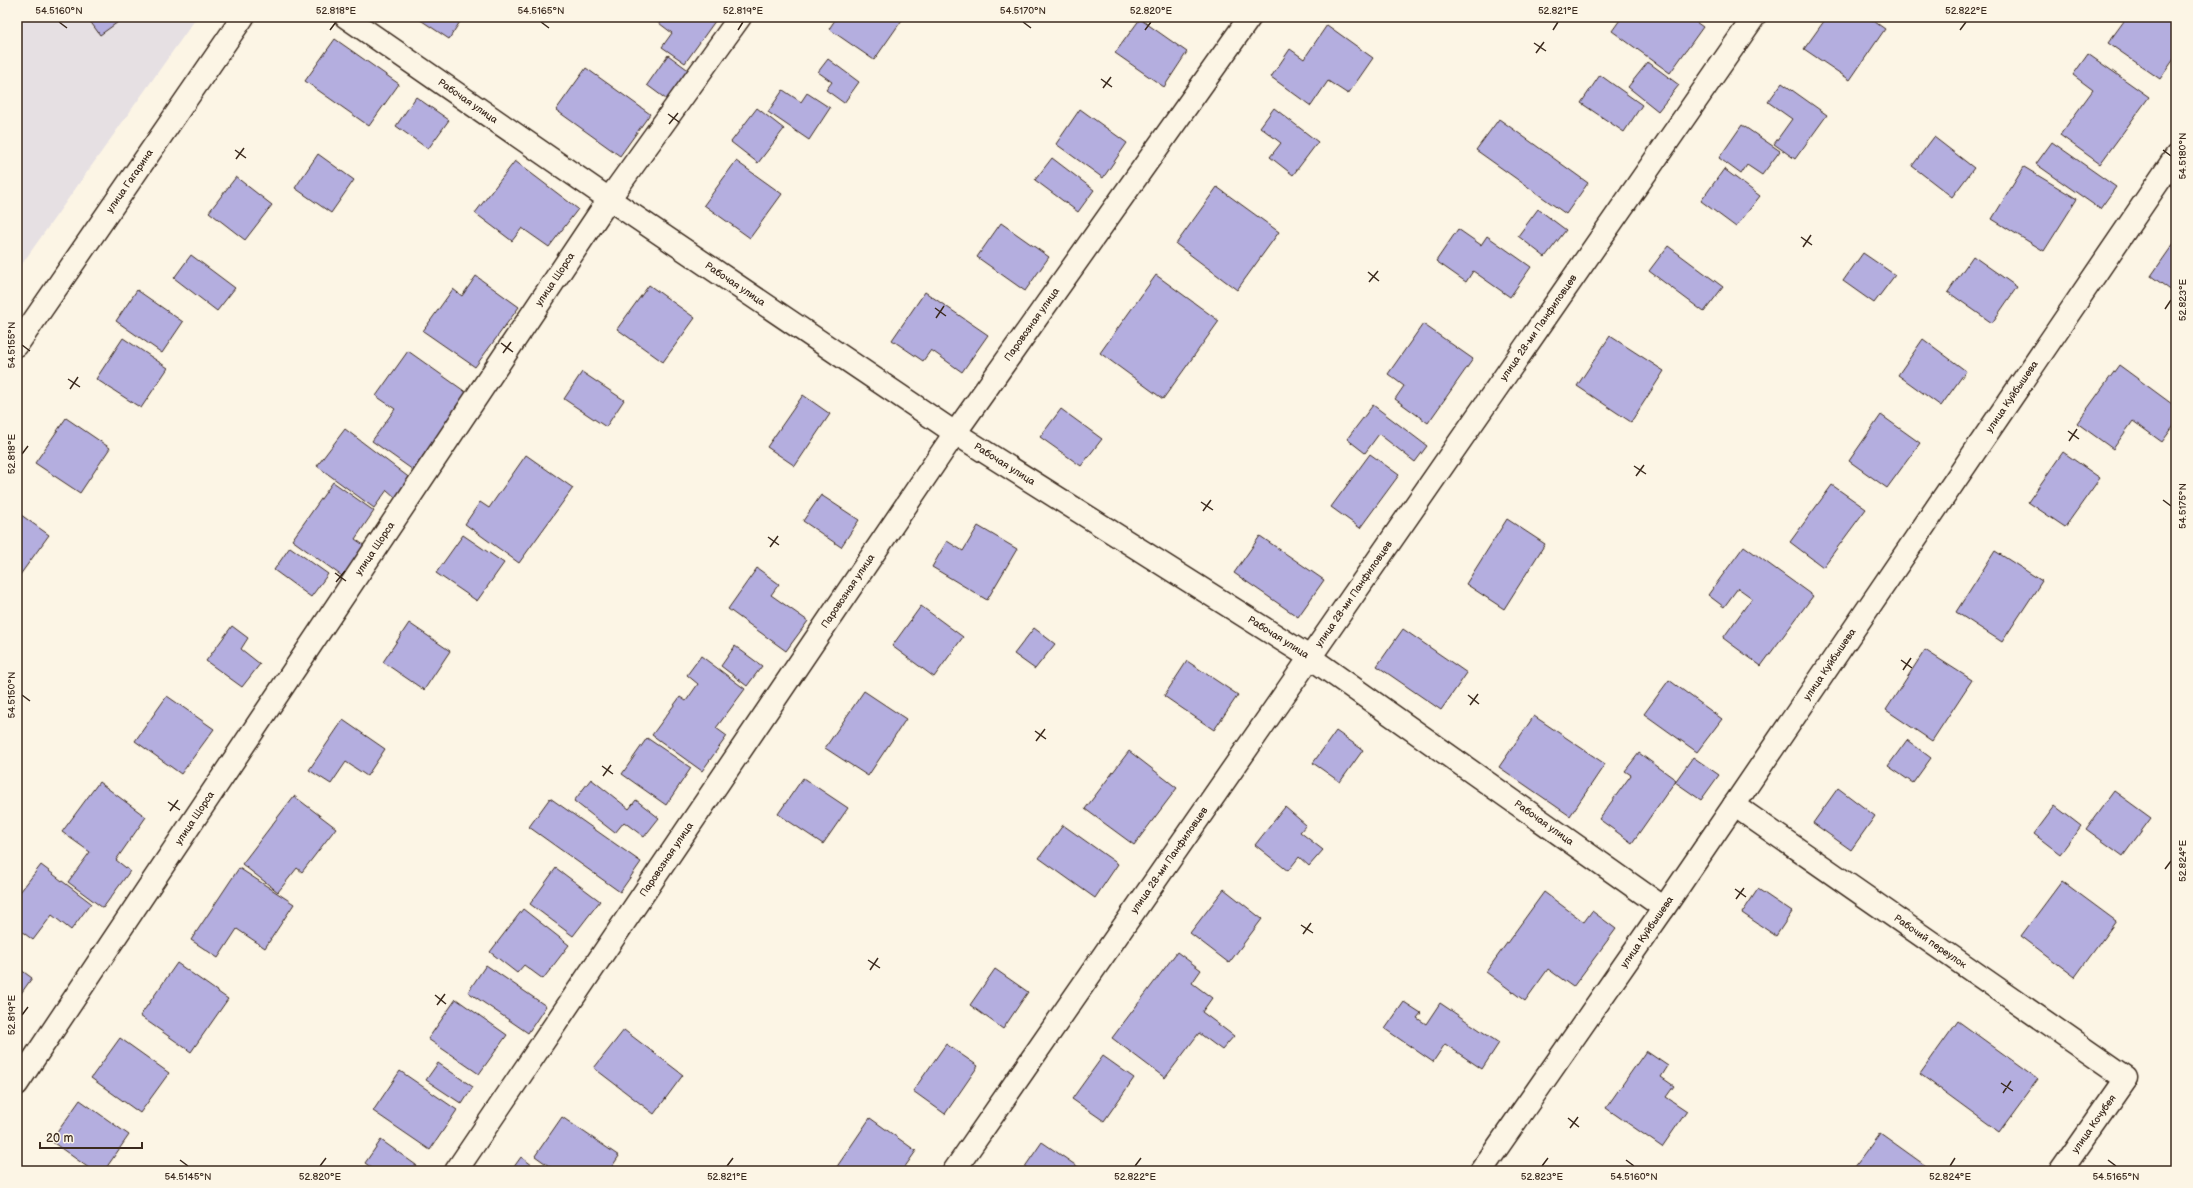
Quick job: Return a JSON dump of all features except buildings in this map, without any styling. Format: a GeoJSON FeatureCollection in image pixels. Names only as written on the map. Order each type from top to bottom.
{"type":"FeatureCollection","features":[{"type":"Feature","properties":{"kind":"street","name":"улица Гагарина"},"geometry":{"type":"LineString","coordinates":[[17,345],[243,17]]}},
{"type":"Feature","properties":{"kind":"street","name":"Рабочая улица"},"geometry":{"type":"LineString","coordinates":[[346,17],[610,199],[955,433],[1311,658],[1664,908]]}},
{"type":"Feature","properties":{"kind":"street","name":"улица Щорса"},"geometry":{"type":"LineString","coordinates":[[17,1084],[610,199],[740,17]]}},
{"type":"Feature","properties":{"kind":"street","name":"Паровозная улица"},"geometry":{"type":"LineString","coordinates":[[456,1171],[955,433],[1250,17]]}},
{"type":"Feature","properties":{"kind":"street","name":"улица 28-ми Панфиловцев"},"geometry":{"type":"LineString","coordinates":[[954,1171],[1754,17]]}},
{"type":"Feature","properties":{"kind":"street","name":"улица Куйбышева"},"geometry":{"type":"LineString","coordinates":[[1481,1171],[1664,908],[2176,156]]}},
{"type":"Feature","properties":{"kind":"street","name":"Рабочий переулок"},"geometry":{"type":"LineString","coordinates":[[1734,805],[2126,1078]]}},
{"type":"Feature","properties":{"kind":"street","name":"улица Кочубея"},"geometry":{"type":"LineString","coordinates":[[2061,1171],[2126,1078]]}},
{"type":"Feature","properties":{"kind":"shaded area"},"geometry":{"type":"Polygon","coordinates":[[[17,17],[197,17],[17,271],[17,17]]]}}]}
